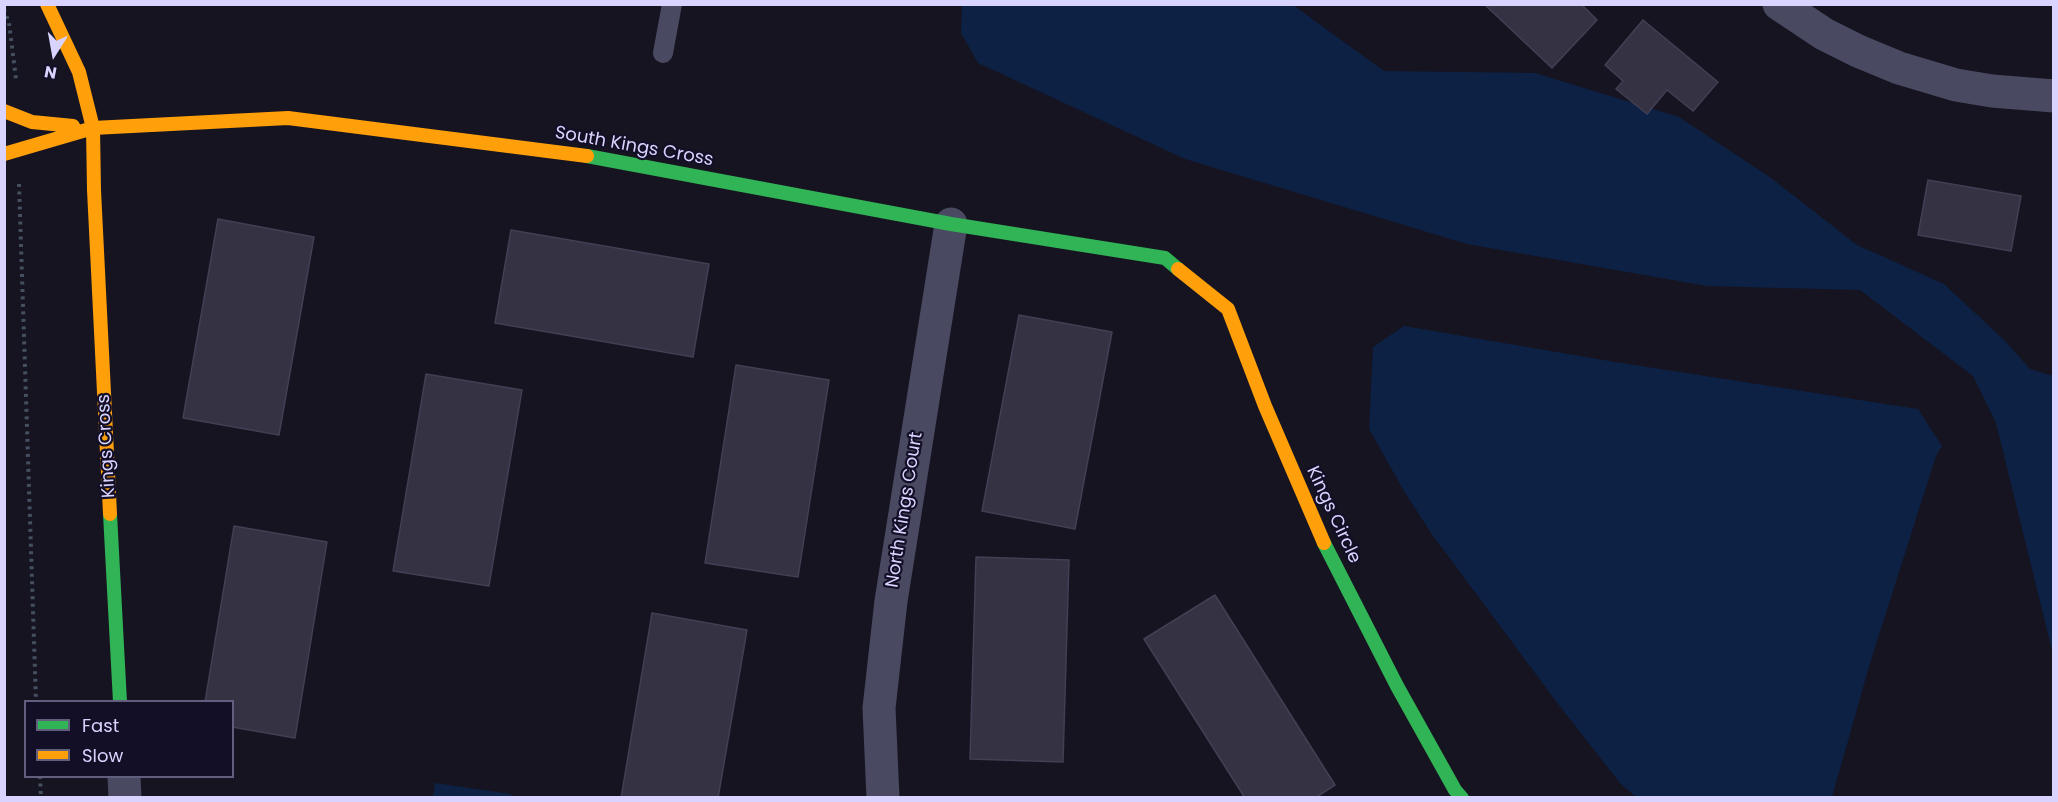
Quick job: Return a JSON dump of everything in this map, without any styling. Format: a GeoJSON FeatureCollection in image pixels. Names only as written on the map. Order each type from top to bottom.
{"type":"FeatureCollection","features":[{"type":"Feature","properties":{"kind":"street"},"geometry":{"type":"LineString","coordinates":[[47,4],[78,72],[93,128]]}},
{"type":"Feature","properties":{"kind":"street"},"geometry":{"type":"LineString","coordinates":[[1779,4],[1824,34],[1899,69],[1956,85],[1992,91],[2054,96]]}},
{"type":"Feature","properties":{"kind":"street"},"geometry":{"type":"LineString","coordinates":[[4,111],[32,122],[93,128]]}},
{"type":"Feature","properties":{"kind":"street","name":"South Kings Cross"},"geometry":{"type":"LineString","coordinates":[[93,128],[288,118],[565,152],[951,224],[1165,258]]}},
{"type":"Feature","properties":{"kind":"street"},"geometry":{"type":"LineString","coordinates":[[9,152],[93,128]]}},
{"type":"Feature","properties":{"kind":"street","name":"Kings Cross"},"geometry":{"type":"LineString","coordinates":[[93,128],[94,190],[120,700]]}},
{"type":"Feature","properties":{"kind":"street","name":"North Kings Court"},"geometry":{"type":"LineString","coordinates":[[883,798],[879,708],[891,601],[951,224]]}},
{"type":"Feature","properties":{"kind":"street","name":"Kings Circle"},"geometry":{"type":"LineString","coordinates":[[1165,258],[1228,309],[1265,406],[1322,540],[1397,686],[1455,790],[1462,798]]}},
{"type":"Feature","properties":{"kind":"street"},"geometry":{"type":"LineString","coordinates":[[124,778],[125,798]]}},
{"type":"Feature","properties":{"kind":"lane"},"geometry":{"type":"LineString","coordinates":[[663,53],[672,4]]}},
{"type":"Feature","properties":{"kind":"path"},"geometry":{"type":"LineString","coordinates":[[4,9],[9,22],[22,117]]}},
{"type":"Feature","properties":{"kind":"path"},"geometry":{"type":"LineString","coordinates":[[9,152],[18,158],[36,700]]}},
{"type":"Feature","properties":{"kind":"path"},"geometry":{"type":"LineString","coordinates":[[40,778],[41,798]]}},
{"type":"Feature","properties":{"kind":"water"},"geometry":{"type":"Polygon","coordinates":[[[962,5],[1293,5],[1384,71],[1535,73],[1679,117],[1771,178],[1857,245],[1944,284],[2004,340],[2030,369],[2053,376],[2053,654],[1996,423],[1973,376],[1860,290],[1707,286],[1467,244],[1185,159],[978,63],[961,33],[962,5]]]}},
{"type":"Feature","properties":{"kind":"water"},"geometry":{"type":"Polygon","coordinates":[[[1404,326],[1615,362],[1918,409],[1942,446],[1936,456],[1870,663],[1832,797],[1636,797],[1620,783],[1558,704],[1431,533],[1369,429],[1373,347],[1404,326]]]}},
{"type":"Feature","properties":{"kind":"water"},"geometry":{"type":"Polygon","coordinates":[[[435,783],[511,794],[511,797],[433,797],[435,783]]]}},
{"type":"Feature","properties":{"kind":"building"},"geometry":{"type":"Polygon","coordinates":[[[1484,4],[1581,4],[1597,20],[1552,68],[1484,4]]]}},
{"type":"Feature","properties":{"kind":"building"},"geometry":{"type":"Polygon","coordinates":[[[1643,20],[1718,82],[1693,111],[1667,90],[1647,114],[1616,89],[1623,81],[1605,65],[1643,20]]]}},
{"type":"Feature","properties":{"kind":"building"},"geometry":{"type":"Polygon","coordinates":[[[1928,180],[2021,196],[2011,251],[1918,235],[1928,180]]]}},
{"type":"Feature","properties":{"kind":"building"},"geometry":{"type":"Polygon","coordinates":[[[218,219],[314,237],[279,435],[183,418],[218,219]]]}},
{"type":"Feature","properties":{"kind":"building"},"geometry":{"type":"Polygon","coordinates":[[[511,230],[709,264],[693,357],[495,323],[511,230]]]}},
{"type":"Feature","properties":{"kind":"building"},"geometry":{"type":"Polygon","coordinates":[[[1019,315],[1112,332],[1075,529],[982,511],[1019,315]]]}},
{"type":"Feature","properties":{"kind":"building"},"geometry":{"type":"Polygon","coordinates":[[[736,365],[829,380],[798,577],[705,563],[736,365]]]}},
{"type":"Feature","properties":{"kind":"building"},"geometry":{"type":"Polygon","coordinates":[[[426,374],[522,390],[489,586],[393,571],[426,374]]]}},
{"type":"Feature","properties":{"kind":"building"},"geometry":{"type":"Polygon","coordinates":[[[234,526],[327,542],[295,738],[234,727],[234,700],[205,700],[234,526]]]}},
{"type":"Feature","properties":{"kind":"building"},"geometry":{"type":"Polygon","coordinates":[[[976,557],[1069,560],[1063,762],[970,759],[976,557]]]}},
{"type":"Feature","properties":{"kind":"building"},"geometry":{"type":"Polygon","coordinates":[[[1215,595],[1335,785],[1315,798],[1245,798],[1144,639],[1215,595]]]}},
{"type":"Feature","properties":{"kind":"building"},"geometry":{"type":"Polygon","coordinates":[[[652,613],[747,630],[718,798],[621,798],[652,613]]]}},
{"type":"Feature","properties":{"kind":"traffic: fast"},"geometry":{"type":"LineString","coordinates":[[587,156],[951,224],[1165,258],[1178,269]]}},
{"type":"Feature","properties":{"kind":"traffic: fast"},"geometry":{"type":"LineString","coordinates":[[110,514],[120,700]]}},
{"type":"Feature","properties":{"kind":"traffic: fast"},"geometry":{"type":"LineString","coordinates":[[1324,543],[1397,686],[1455,790],[1462,798]]}},
{"type":"Feature","properties":{"kind":"traffic: slow"},"geometry":{"type":"LineString","coordinates":[[47,4],[79,72],[93,128],[110,514]]}},
{"type":"Feature","properties":{"kind":"traffic: slow"},"geometry":{"type":"LineString","coordinates":[[4,111],[32,122],[73,126]]}},
{"type":"Feature","properties":{"kind":"traffic: slow"},"geometry":{"type":"LineString","coordinates":[[93,128],[288,118],[587,156]]}},
{"type":"Feature","properties":{"kind":"traffic: slow"},"geometry":{"type":"LineString","coordinates":[[4,154],[93,128]]}},
{"type":"Feature","properties":{"kind":"traffic: slow"},"geometry":{"type":"LineString","coordinates":[[1178,269],[1228,309],[1265,406],[1324,543]]}}]}
